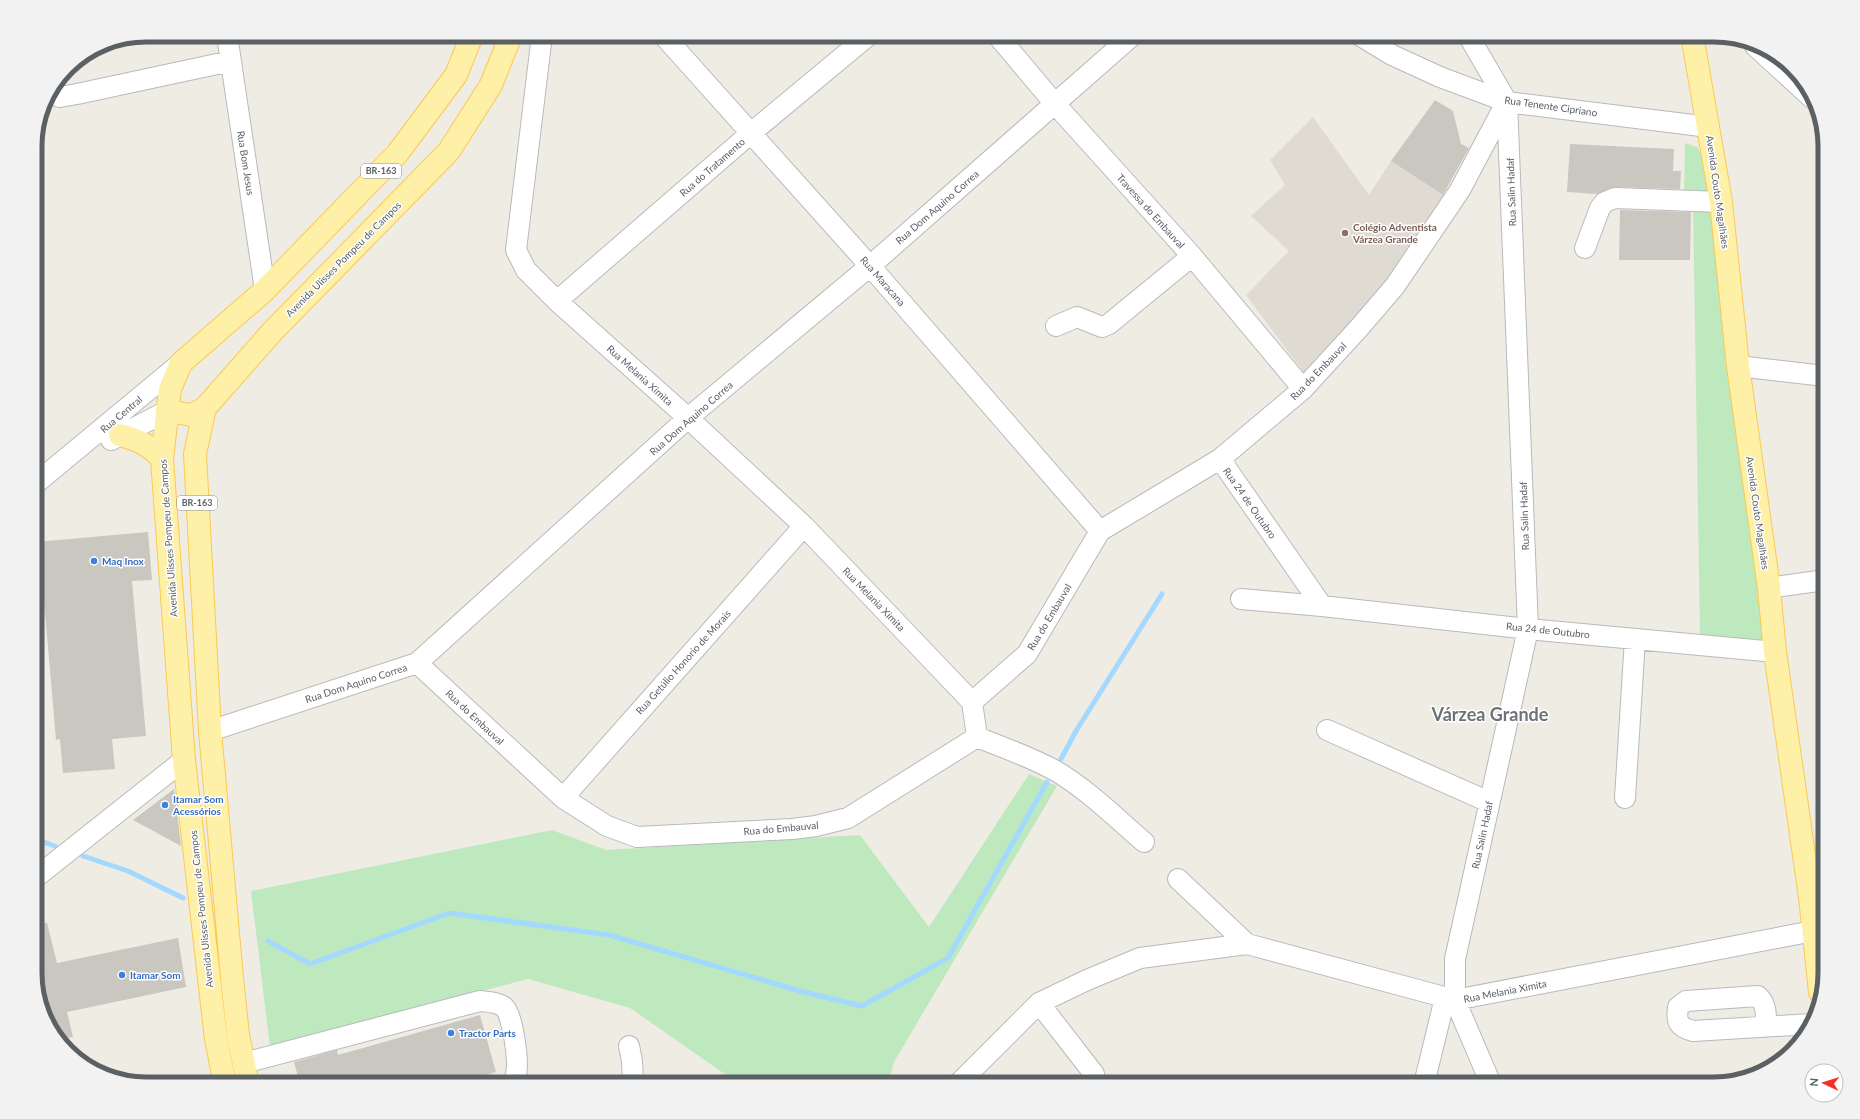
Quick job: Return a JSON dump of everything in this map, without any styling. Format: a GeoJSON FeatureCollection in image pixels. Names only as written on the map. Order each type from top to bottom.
{"type":"FeatureCollection","features":[{"type":"Feature","properties":{"kind":"main road","name":"Avenida Ulisses Pompeu de Campos"},"geometry":{"type":"LineString","coordinates":[[224,1077],[216,1039],[184,760],[162,459],[170,389],[181,363],[265,290],[397,154],[456,75],[469,42]]}},
{"type":"Feature","properties":{"kind":"main road","name":"Avenida Ulisses Pompeu de Campos"},"geometry":{"type":"LineString","coordinates":[[247,1077],[238,1035],[210,731],[195,454],[205,408],[271,333],[449,151],[491,85],[508,42]]}},
{"type":"Feature","properties":{"kind":"main road","name":"Avenida Couto Magalhães"},"geometry":{"type":"LineString","coordinates":[[1693,42],[1721,202],[1738,366],[1769,588],[1775,652],[1818,896],[1813,932],[1818,975]]}},
{"type":"Feature","properties":{"kind":"main road"},"geometry":{"type":"LineString","coordinates":[[265,290],[272,301],[274,311],[271,333]]}},
{"type":"Feature","properties":{"kind":"main road"},"geometry":{"type":"LineString","coordinates":[[167,412],[192,414],[205,408]]}},
{"type":"Feature","properties":{"kind":"main road"},"geometry":{"type":"LineString","coordinates":[[120,435],[141,441],[154,449],[162,459]]}},
{"type":"Feature","properties":{"kind":"street","name":"Rua Bom Jesus"},"geometry":{"type":"LineString","coordinates":[[228,42],[265,290]]}},
{"type":"Feature","properties":{"kind":"street","name":"Rua Melania Ximita"},"geometry":{"type":"LineString","coordinates":[[541,42],[516,250],[526,270],[557,301],[688,418],[804,526],[972,702]]}},
{"type":"Feature","properties":{"kind":"street","name":"Rua Maracana"},"geometry":{"type":"LineString","coordinates":[[669,42],[870,266],[1100,531]]}},
{"type":"Feature","properties":{"kind":"street","name":"Rua do Tratamento"},"geometry":{"type":"LineString","coordinates":[[557,301],[751,133],[860,42]]}},
{"type":"Feature","properties":{"kind":"street","name":"Travessa do Embauval"},"geometry":{"type":"LineString","coordinates":[[1003,42],[1055,104],[1192,256],[1303,389]]}},
{"type":"Feature","properties":{"kind":"street","name":"Rua Dom Aquino Correa"},"geometry":{"type":"LineString","coordinates":[[210,731],[417,663],[688,418],[870,266],[1125,42]]}},
{"type":"Feature","properties":{"kind":"street","name":"Rua Tenente Cipriano"},"geometry":{"type":"LineString","coordinates":[[1370,42],[1392,56],[1440,77],[1507,102],[1709,127]]}},
{"type":"Feature","properties":{"kind":"street","name":"Rua Salin Hadaf"},"geometry":{"type":"LineString","coordinates":[[1450,999],[1455,959],[1528,629],[1507,102],[1472,42]]}},
{"type":"Feature","properties":{"kind":"street"},"geometry":{"type":"LineString","coordinates":[[1766,56],[1800,87]]}},
{"type":"Feature","properties":{"kind":"street"},"geometry":{"type":"LineString","coordinates":[[55,95],[60,97],[77,94],[231,61]]}},
{"type":"Feature","properties":{"kind":"street","name":"Rua do Embauval"},"geometry":{"type":"LineString","coordinates":[[972,702],[1027,654],[1100,531],[1220,459],[1303,389],[1395,286],[1460,190],[1507,102]]}},
{"type":"Feature","properties":{"kind":"street"},"geometry":{"type":"LineString","coordinates":[[1585,248],[1600,208],[1605,202],[1615,198],[1721,202]]}},
{"type":"Feature","properties":{"kind":"street"},"geometry":{"type":"LineString","coordinates":[[1056,326],[1077,317],[1102,327],[1109,324],[1192,256]]}},
{"type":"Feature","properties":{"kind":"street","name":"Rua Central"},"geometry":{"type":"LineString","coordinates":[[42,479],[181,363]]}},
{"type":"Feature","properties":{"kind":"street"},"geometry":{"type":"LineString","coordinates":[[1738,366],[1818,375]]}},
{"type":"Feature","properties":{"kind":"street","name":"Rua Central"},"geometry":{"type":"LineString","coordinates":[[60,465],[167,412]]}},
{"type":"Feature","properties":{"kind":"street","name":"Rua 24 de Outubro"},"geometry":{"type":"LineString","coordinates":[[1220,459],[1322,606]]}},
{"type":"Feature","properties":{"kind":"street","name":"Rua Getúlio Honorio de Morais"},"geometry":{"type":"LineString","coordinates":[[563,798],[804,526]]}},
{"type":"Feature","properties":{"kind":"street"},"geometry":{"type":"LineString","coordinates":[[1769,588],[1818,581]]}},
{"type":"Feature","properties":{"kind":"street","name":"Rua 24 de Outubro"},"geometry":{"type":"LineString","coordinates":[[1241,599],[1322,606],[1528,629],[1775,652]]}},
{"type":"Feature","properties":{"kind":"street"},"geometry":{"type":"LineString","coordinates":[[1625,798],[1635,639]]}},
{"type":"Feature","properties":{"kind":"street","name":"Rua do Embauval"},"geometry":{"type":"LineString","coordinates":[[417,663],[563,798],[607,826],[637,837],[679,836],[816,826],[848,818],[977,737]]}},
{"type":"Feature","properties":{"kind":"street"},"geometry":{"type":"LineString","coordinates":[[972,702],[977,737],[1028,757],[1056,772],[1086,792],[1144,842]]}},
{"type":"Feature","properties":{"kind":"street"},"geometry":{"type":"LineString","coordinates":[[1327,730],[1490,802]]}},
{"type":"Feature","properties":{"kind":"street"},"geometry":{"type":"LineString","coordinates":[[42,872],[184,760]]}},
{"type":"Feature","properties":{"kind":"street","name":"Rua Melania Ximita"},"geometry":{"type":"LineString","coordinates":[[1178,879],[1246,944],[1450,999],[1813,932]]}},
{"type":"Feature","properties":{"kind":"street"},"geometry":{"type":"LineString","coordinates":[[965,1077],[1039,1003],[1086,980],[1140,958],[1246,944]]}},
{"type":"Feature","properties":{"kind":"street"},"geometry":{"type":"LineString","coordinates":[[1426,1077],[1450,999]]}},
{"type":"Feature","properties":{"kind":"street"},"geometry":{"type":"LineString","coordinates":[[1450,999],[1488,1077]]}},
{"type":"Feature","properties":{"kind":"street"},"geometry":{"type":"LineString","coordinates":[[244,1063],[480,1001],[495,1002],[505,1008],[510,1017],[517,1060],[516,1074],[514,1077]]}},
{"type":"Feature","properties":{"kind":"street"},"geometry":{"type":"LineString","coordinates":[[1039,1003],[1094,1074]]}},
{"type":"Feature","properties":{"kind":"street"},"geometry":{"type":"LineString","coordinates":[[1766,1026],[1804,1024]]}},
{"type":"Feature","properties":{"kind":"street"},"geometry":{"type":"LineString","coordinates":[[629,1046],[633,1077]]}},
{"type":"Feature","properties":{"kind":"shaded area","name":"Colégio Adventista Várzea Grande"},"geometry":{"type":"Polygon","coordinates":[[[1313,117],[1369,195],[1391,161],[1444,196],[1386,282],[1347,333],[1304,373],[1246,295],[1289,251],[1251,216],[1285,185],[1270,160],[1313,117]]]}},
{"type":"Feature","properties":{"kind":"green space"},"geometry":{"type":"Polygon","coordinates":[[[1685,143],[1697,147],[1708,165],[1766,636],[1762,640],[1757,641],[1700,636],[1693,206],[1684,201],[1685,143]]]}},
{"type":"Feature","properties":{"kind":"green space"},"geometry":{"type":"Polygon","coordinates":[[[1029,774],[1057,786],[894,1062],[890,1077],[729,1077],[630,1008],[528,979],[270,1047],[251,891],[552,830],[606,850],[860,835],[929,927],[1029,774]]]}},
{"type":"Feature","properties":{"kind":"building"},"geometry":{"type":"Polygon","coordinates":[[[1435,100],[1453,111],[1461,144],[1469,148],[1443,195],[1391,161],[1435,100]]]}},
{"type":"Feature","properties":{"kind":"building"},"geometry":{"type":"Polygon","coordinates":[[[1570,144],[1674,149],[1673,171],[1681,171],[1680,189],[1615,187],[1597,194],[1567,192],[1570,144]]]}},
{"type":"Feature","properties":{"kind":"building"},"geometry":{"type":"Polygon","coordinates":[[[1620,210],[1691,212],[1690,260],[1619,260],[1620,210]]]}},
{"type":"Feature","properties":{"kind":"building"},"geometry":{"type":"Polygon","coordinates":[[[148,532],[152,580],[132,581],[146,736],[112,739],[115,769],[63,773],[60,739],[56,740],[42,589],[42,541],[148,532]]]}},
{"type":"Feature","properties":{"kind":"building","name":"Itamar Som Acessórios"},"geometry":{"type":"Polygon","coordinates":[[[174,789],[181,846],[133,820],[174,789]]]}},
{"type":"Feature","properties":{"kind":"building","name":"Itamar Som"},"geometry":{"type":"Polygon","coordinates":[[[47,923],[57,963],[178,938],[186,987],[67,1012],[73,1037],[65,1038],[59,1031],[47,1007],[44,994],[42,980],[42,924],[47,923]]]}},
{"type":"Feature","properties":{"kind":"building","name":"Tractor Parts"},"geometry":{"type":"Polygon","coordinates":[[[480,1015],[496,1072],[478,1077],[298,1077],[294,1062],[337,1050],[338,1055],[480,1015]]]}},
{"type":"Feature","properties":{"kind":"waterway"},"geometry":{"type":"LineString","coordinates":[[1061,759],[1076,731],[1162,594]]}},
{"type":"Feature","properties":{"kind":"waterway"},"geometry":{"type":"LineString","coordinates":[[268,941],[310,964],[449,913],[609,935],[800,991],[862,1006],[948,958],[1047,782]]}},
{"type":"Feature","properties":{"kind":"waterway"},"geometry":{"type":"LineString","coordinates":[[42,841],[55,846]]}},
{"type":"Feature","properties":{"kind":"waterway"},"geometry":{"type":"LineString","coordinates":[[83,856],[128,871],[183,898]]}},
{"type":"Feature","properties":{"kind":"place","name":"Colégio Adventista Várzea Grande"},"geometry":{"type":"Point","coordinates":[1345,233]}},
{"type":"Feature","properties":{"kind":"place","name":"Maq Inox"},"geometry":{"type":"Point","coordinates":[94,561]}},
{"type":"Feature","properties":{"kind":"place","name":"Itamar Som Acessórios"},"geometry":{"type":"Point","coordinates":[165,805]}},
{"type":"Feature","properties":{"kind":"place","name":"Itamar Som"},"geometry":{"type":"Point","coordinates":[122,975]}},
{"type":"Feature","properties":{"kind":"place","name":"Tractor Parts"},"geometry":{"type":"Point","coordinates":[451,1033]}},
{"type":"Feature","properties":{"kind":"district","name":"Várzea Grande"},"geometry":{"type":"Point","coordinates":[1490,715]}}]}
